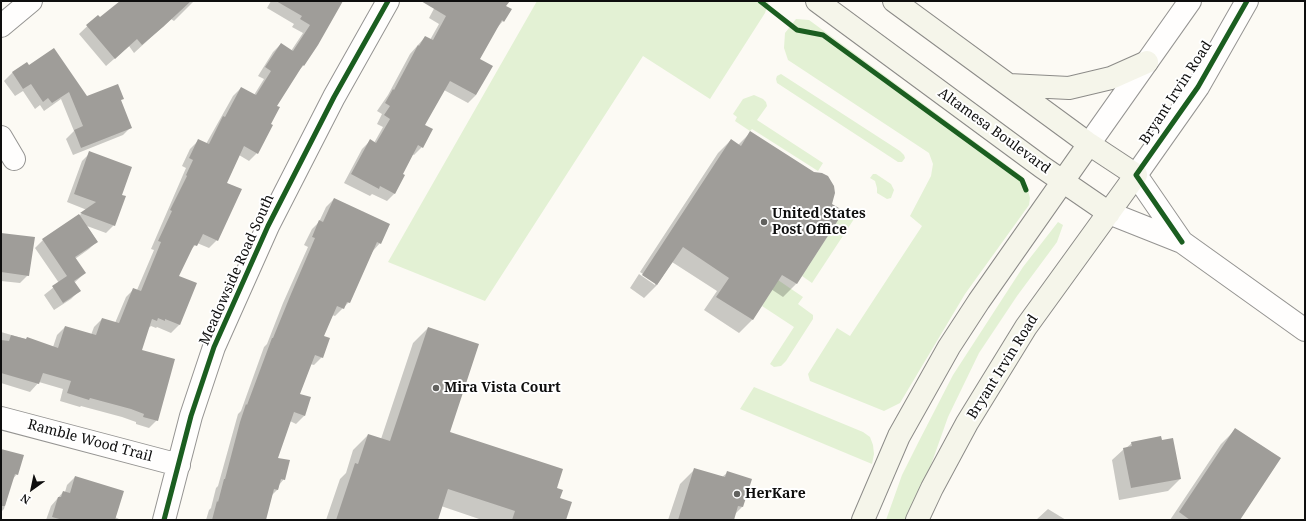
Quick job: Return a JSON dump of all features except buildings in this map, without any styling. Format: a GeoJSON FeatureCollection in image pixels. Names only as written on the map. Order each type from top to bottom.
{"type":"FeatureCollection","features":[{"type":"Feature","properties":{"kind":"main road","name":"Altamesa Boulevard"},"geometry":{"type":"LineString","coordinates":[[817,1],[1063,182],[1109,213]]}},
{"type":"Feature","properties":{"kind":"main road","name":"Altamesa Boulevard"},"geometry":{"type":"LineString","coordinates":[[894,1],[1089,144],[1136,175]]}},
{"type":"Feature","properties":{"kind":"main road"},"geometry":{"type":"LineString","coordinates":[[1009,85],[1069,88],[1111,78],[1147,62]]}},
{"type":"Feature","properties":{"kind":"main road"},"geometry":{"type":"LineString","coordinates":[[863,520],[900,436],[949,347],[1089,144]]}},
{"type":"Feature","properties":{"kind":"main road","name":"Bryant Irvin Road"},"geometry":{"type":"LineString","coordinates":[[917,520],[932,488],[967,423],[1026,327],[1136,175]]}},
{"type":"Feature","properties":{"kind":"street"},"geometry":{"type":"LineString","coordinates":[[1,26],[31,1]]}},
{"type":"Feature","properties":{"kind":"street","name":"Meadowside Road South"},"geometry":{"type":"LineString","coordinates":[[164,520],[191,416],[214,347],[268,226],[334,97],[388,1]]}},
{"type":"Feature","properties":{"kind":"street"},"geometry":{"type":"LineString","coordinates":[[1089,144],[1190,1]]}},
{"type":"Feature","properties":{"kind":"street","name":"Bryant Irvin Road"},"geometry":{"type":"LineString","coordinates":[[1136,175],[1198,87],[1247,1]]}},
{"type":"Feature","properties":{"kind":"street"},"geometry":{"type":"LineString","coordinates":[[1,137],[14,159]]}},
{"type":"Feature","properties":{"kind":"street","name":"Altamesa Boulevard"},"geometry":{"type":"LineString","coordinates":[[1136,175],[1182,242]]}},
{"type":"Feature","properties":{"kind":"street","name":"Altamesa Boulevard"},"geometry":{"type":"LineString","coordinates":[[1109,213],[1182,242],[1305,330]]}},
{"type":"Feature","properties":{"kind":"street","name":"Ramble Wood Trail"},"geometry":{"type":"LineString","coordinates":[[1,418],[179,465]]}},
{"type":"Feature","properties":{"kind":"green space"},"geometry":{"type":"Polygon","coordinates":[[[537,1],[769,1],[765,13],[710,99],[643,56],[485,301],[388,262],[537,1]]]}},
{"type":"Feature","properties":{"kind":"green space"},"geometry":{"type":"Polygon","coordinates":[[[796,19],[809,20],[1023,177],[1030,198],[1029,205],[965,294],[900,403],[884,411],[810,381],[808,374],[837,328],[850,336],[922,226],[910,216],[931,176],[933,164],[929,153],[788,60],[784,48],[785,33],[796,19]]]}},
{"type":"Feature","properties":{"kind":"green space"},"geometry":{"type":"Polygon","coordinates":[[[781,74],[900,151],[905,158],[902,162],[898,162],[777,83],[777,76],[781,74]]]}},
{"type":"Feature","properties":{"kind":"green space"},"geometry":{"type":"Polygon","coordinates":[[[754,95],[763,99],[767,106],[757,120],[823,163],[818,171],[752,129],[750,131],[735,121],[737,117],[733,114],[743,99],[754,95]]]}},
{"type":"Feature","properties":{"kind":"green space"},"geometry":{"type":"Polygon","coordinates":[[[873,174],[876,174],[891,184],[894,190],[891,198],[887,199],[877,193],[875,181],[870,178],[873,174]]]}},
{"type":"Feature","properties":{"kind":"green space"},"geometry":{"type":"Polygon","coordinates":[[[843,212],[854,219],[812,283],[802,276],[843,212]]]}},
{"type":"Feature","properties":{"kind":"green space"},"geometry":{"type":"Polygon","coordinates":[[[1058,222],[1063,225],[1057,242],[1017,296],[979,353],[948,417],[926,479],[907,520],[886,520],[902,475],[953,375],[1023,267],[1058,222]]]}},
{"type":"Feature","properties":{"kind":"green space"},"geometry":{"type":"Polygon","coordinates":[[[778,280],[803,297],[798,304],[813,315],[813,319],[786,361],[781,366],[774,367],[770,364],[794,327],[762,306],[778,280]]]}},
{"type":"Feature","properties":{"kind":"green space"},"geometry":{"type":"Polygon","coordinates":[[[754,387],[863,432],[870,437],[873,445],[874,454],[872,464],[740,409],[754,387]]]}},
{"type":"Feature","properties":{"kind":"cycle path"},"geometry":{"type":"LineString","coordinates":[[164,520],[191,416],[214,347],[268,226],[334,97],[388,1]]}},
{"type":"Feature","properties":{"kind":"cycle path"},"geometry":{"type":"LineString","coordinates":[[760,1],[797,30],[823,35],[1022,180],[1026,190]]}},
{"type":"Feature","properties":{"kind":"cycle path"},"geometry":{"type":"LineString","coordinates":[[1182,242],[1136,175],[1198,87],[1247,1]]}},
{"type":"Feature","properties":{"kind":"place","name":"United States Post Office"},"geometry":{"type":"Point","coordinates":[764,222]}},
{"type":"Feature","properties":{"kind":"place","name":"Mira Vista Court"},"geometry":{"type":"Point","coordinates":[436,388]}},
{"type":"Feature","properties":{"kind":"place","name":"HerKare"},"geometry":{"type":"Point","coordinates":[737,494]}}]}
